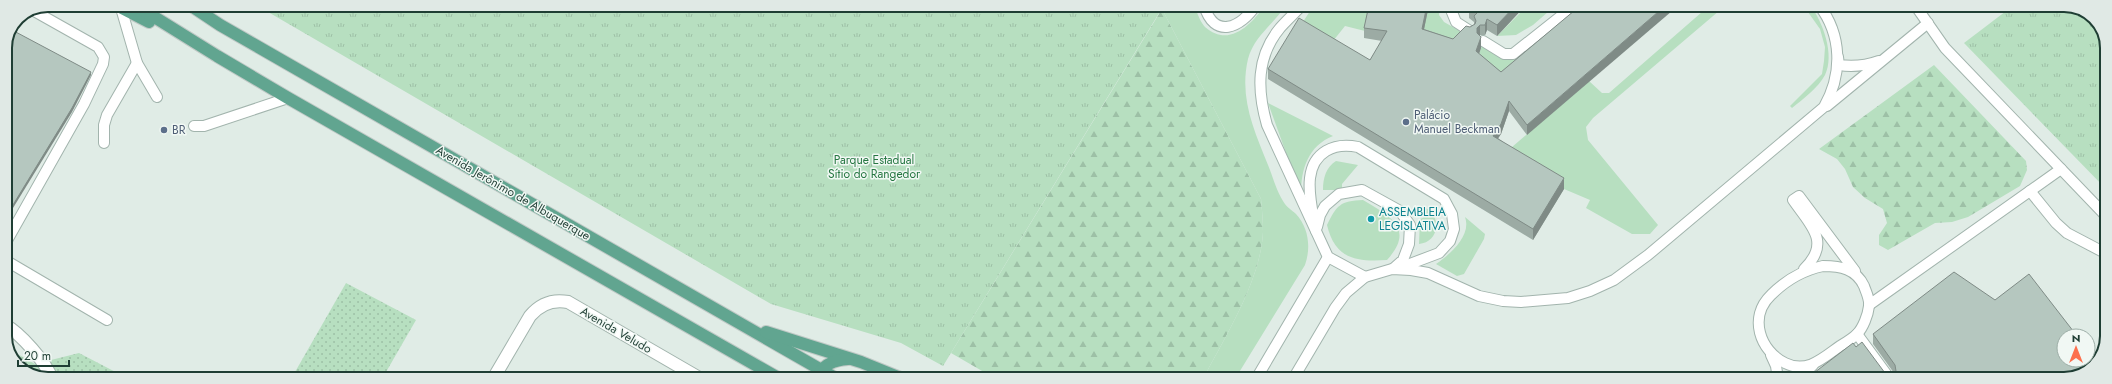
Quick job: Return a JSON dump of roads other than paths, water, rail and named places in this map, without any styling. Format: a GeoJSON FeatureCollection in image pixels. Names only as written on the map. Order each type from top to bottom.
{"type":"FeatureCollection","features":[{"type":"Feature","properties":{"kind":"main road"},"geometry":{"type":"LineString","coordinates":[[131,12],[217,56]]}},
{"type":"Feature","properties":{"kind":"main road"},"geometry":{"type":"LineString","coordinates":[[146,12],[288,98],[768,372]]}},
{"type":"Feature","properties":{"kind":"main road","name":"Avenida Jerônimo de Albuquerque"},"geometry":{"type":"LineString","coordinates":[[200,12],[220,25],[742,324],[816,372]]}},
{"type":"Feature","properties":{"kind":"main road"},"geometry":{"type":"LineString","coordinates":[[742,324],[884,372]]}},
{"type":"Feature","properties":{"kind":"main road"},"geometry":{"type":"LineString","coordinates":[[821,372],[834,361],[851,360]]}},
{"type":"Feature","properties":{"kind":"street","name":"Avenida Veludo"},"geometry":{"type":"LineString","coordinates":[[497,372],[530,316],[536,309],[548,302],[560,301],[568,302],[690,372]]}},
{"type":"Feature","properties":{"kind":"street"},"geometry":{"type":"LineString","coordinates":[[12,331],[31,349],[49,372]]}},
{"type":"Feature","properties":{"kind":"lane"},"geometry":{"type":"LineString","coordinates":[[121,12],[137,63],[157,97]]}},
{"type":"Feature","properties":{"kind":"lane"},"geometry":{"type":"LineString","coordinates":[[1206,12],[1214,23],[1223,27],[1235,26],[1248,18],[1252,12]]}},
{"type":"Feature","properties":{"kind":"lane"},"geometry":{"type":"LineString","coordinates":[[1296,12],[1268,45],[1261,62],[1259,84],[1261,106],[1267,125],[1328,257],[1365,277]]}},
{"type":"Feature","properties":{"kind":"lane"},"geometry":{"type":"LineString","coordinates":[[1452,12],[1456,22],[1470,32]]}},
{"type":"Feature","properties":{"kind":"lane"},"geometry":{"type":"LineString","coordinates":[[1483,41],[1504,54],[1513,54],[1566,12]]}},
{"type":"Feature","properties":{"kind":"lane"},"geometry":{"type":"LineString","coordinates":[[1816,114],[1830,97],[1835,83],[1837,54],[1835,32],[1824,12]]}},
{"type":"Feature","properties":{"kind":"lane"},"geometry":{"type":"LineString","coordinates":[[1920,12],[1945,48],[2100,210]]}},
{"type":"Feature","properties":{"kind":"lane"},"geometry":{"type":"LineString","coordinates":[[12,232],[84,104],[103,64],[104,57],[98,47],[39,14]]}},
{"type":"Feature","properties":{"kind":"lane"},"geometry":{"type":"LineString","coordinates":[[1392,270],[1411,270],[1428,273],[1479,296],[1503,301],[1547,301],[1568,298],[1590,291],[1614,280],[1648,255],[1816,114],[1928,23]]}},
{"type":"Feature","properties":{"kind":"lane"},"geometry":{"type":"LineString","coordinates":[[1837,54],[1840,65],[1869,65],[1884,59]]}},
{"type":"Feature","properties":{"kind":"lane"},"geometry":{"type":"LineString","coordinates":[[104,143],[104,125],[107,114],[137,63]]}},
{"type":"Feature","properties":{"kind":"lane"},"geometry":{"type":"LineString","coordinates":[[194,126],[204,126],[288,98]]}},
{"type":"Feature","properties":{"kind":"lane"},"geometry":{"type":"LineString","coordinates":[[1297,372],[1335,308],[1346,293],[1365,277],[1421,261],[1439,253],[1450,241],[1454,228],[1452,214],[1444,199],[1358,147],[1347,144],[1333,146],[1322,153],[1315,164],[1310,177],[1310,193],[1316,231]]}},
{"type":"Feature","properties":{"kind":"lane"},"geometry":{"type":"LineString","coordinates":[[1806,372],[1815,364],[1857,334],[1870,305],[2061,169]]}},
{"type":"Feature","properties":{"kind":"lane"},"geometry":{"type":"LineString","coordinates":[[1316,231],[1320,216],[1325,206],[1339,194],[1362,190],[1400,211],[1410,225],[1409,244],[1403,260],[1392,270]]}},
{"type":"Feature","properties":{"kind":"lane"},"geometry":{"type":"LineString","coordinates":[[2030,191],[2056,223],[2067,233],[2100,250]]}},
{"type":"Feature","properties":{"kind":"lane"},"geometry":{"type":"LineString","coordinates":[[1777,372],[1776,366],[1762,341],[1759,331],[1762,309],[1771,295],[1813,261],[1818,245],[1815,232],[1793,200],[1799,196],[1857,274],[1863,284],[1870,305]]}},
{"type":"Feature","properties":{"kind":"lane"},"geometry":{"type":"LineString","coordinates":[[1260,372],[1328,257]]}},
{"type":"Feature","properties":{"kind":"lane"},"geometry":{"type":"LineString","coordinates":[[12,264],[106,320]]}},
{"type":"Feature","properties":{"kind":"lane"},"geometry":{"type":"LineString","coordinates":[[1796,276],[1810,269],[1824,266],[1847,268],[1857,274]]}},
{"type":"Feature","properties":{"kind":"lane"},"geometry":{"type":"LineString","coordinates":[[1857,334],[1885,372]]}},
{"type":"Feature","properties":{"kind":"lane"},"geometry":{"type":"LineString","coordinates":[[1771,355],[1791,366],[1803,367],[1815,364]]}},
{"type":"Feature","properties":{"kind":"place","name":"Palácio Manuel Beckman"},"geometry":{"type":"Point","coordinates":[1406,122]}},
{"type":"Feature","properties":{"kind":"place","name":"BR"},"geometry":{"type":"Point","coordinates":[164,130]}},
{"type":"Feature","properties":{"kind":"place","name":"ASSEMBLEIA LEGISLATIVA"},"geometry":{"type":"Point","coordinates":[1371,219]}},
{"type":"Feature","properties":{"kind":"park label","name":"Parque Estadual Sítio do Rangedor"},"geometry":{"type":"Point","coordinates":[874,167]}}]}
